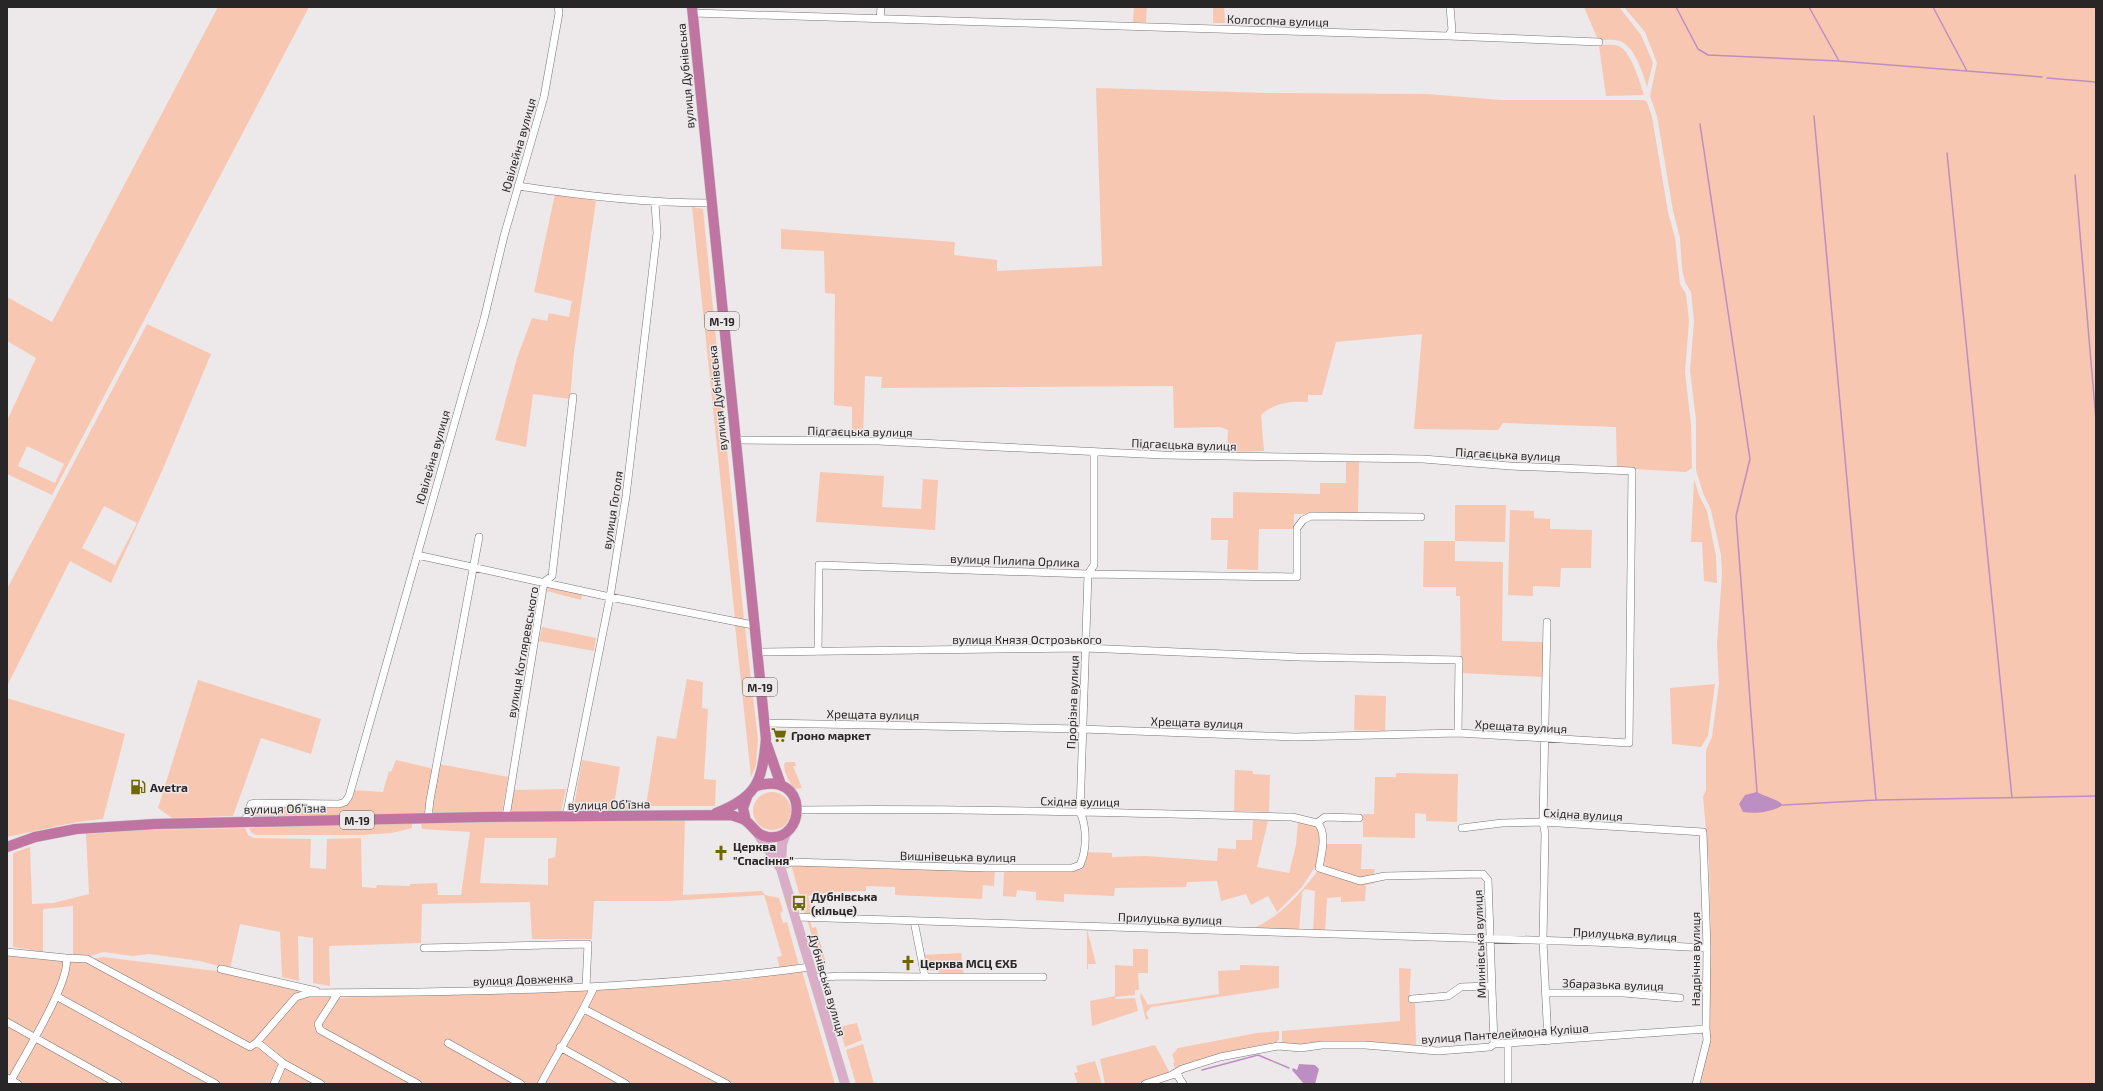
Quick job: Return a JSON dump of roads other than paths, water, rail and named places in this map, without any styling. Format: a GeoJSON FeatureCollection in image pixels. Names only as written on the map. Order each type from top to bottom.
{"type":"FeatureCollection","features":[{"type":"Feature","properties":{"kind":"highway","name":"вулиця Дубнівська"},"geometry":{"type":"LineString","coordinates":[[692,10],[710,203],[766,739]]}},
{"type":"Feature","properties":{"kind":"highway","name":"М-19"},"geometry":{"type":"LineString","coordinates":[[766,739],[781,785],[790,791],[796,800],[797,810]]}},
{"type":"Feature","properties":{"kind":"highway","name":"М-19"},"geometry":{"type":"LineString","coordinates":[[710,816],[733,807],[747,797],[757,786],[764,762],[766,739]]}},
{"type":"Feature","properties":{"kind":"highway"},"geometry":{"type":"LineString","coordinates":[[757,786],[769,783],[781,785]]}},
{"type":"Feature","properties":{"kind":"highway"},"geometry":{"type":"LineString","coordinates":[[747,797],[743,808],[746,821],[758,834],[768,837],[779,836],[787,831],[795,822],[797,810]]}},
{"type":"Feature","properties":{"kind":"highway","name":"вулиця Об’їзна"},"geometry":{"type":"LineString","coordinates":[[7,847],[35,837],[76,829],[155,824],[428,818],[710,816]]}},
{"type":"Feature","properties":{"kind":"highway","name":"М-19"},"geometry":{"type":"LineString","coordinates":[[710,816],[731,816],[746,821]]}},
{"type":"Feature","properties":{"kind":"main road"},"geometry":{"type":"LineString","coordinates":[[780,867],[782,844],[787,831]]}},
{"type":"Feature","properties":{"kind":"main road"},"geometry":{"type":"LineString","coordinates":[[758,834],[780,867]]}},
{"type":"Feature","properties":{"kind":"main road","name":"Дубнівська вулиця"},"geometry":{"type":"LineString","coordinates":[[780,867],[845,1084]]}},
{"type":"Feature","properties":{"kind":"street","name":"Ювілейна вулиця"},"geometry":{"type":"LineString","coordinates":[[245,822],[248,809],[251,804],[339,804],[345,802],[349,796],[484,319],[504,236],[544,97],[559,13],[558,7]]}},
{"type":"Feature","properties":{"kind":"street"},"geometry":{"type":"LineString","coordinates":[[880,19],[881,7]]}},
{"type":"Feature","properties":{"kind":"street"},"geometry":{"type":"LineString","coordinates":[[1448,36],[1452,30],[1450,7]]}},
{"type":"Feature","properties":{"kind":"street","name":"Колгоспна вулиця"},"geometry":{"type":"LineString","coordinates":[[692,10],[880,19],[1599,42]]}},
{"type":"Feature","properties":{"kind":"street"},"geometry":{"type":"LineString","coordinates":[[518,186],[598,198],[655,203],[710,203]]}},
{"type":"Feature","properties":{"kind":"street","name":"вулиця Гоголя"},"geometry":{"type":"LineString","coordinates":[[566,817],[610,597],[626,496],[639,397],[657,233],[655,203]]}},
{"type":"Feature","properties":{"kind":"street","name":"вулиця Котляревського"},"geometry":{"type":"LineString","coordinates":[[506,817],[544,582],[552,576],[573,397]]}},
{"type":"Feature","properties":{"kind":"street","name":"Підгаєцька вулиця"},"geometry":{"type":"LineString","coordinates":[[735,440],[878,441],[1163,455],[1423,459],[1510,466],[1632,471],[1629,743]]}},
{"type":"Feature","properties":{"kind":"street","name":"Прорізна вулиця"},"geometry":{"type":"LineString","coordinates":[[1080,812],[1088,574],[1094,565],[1094,452]]}},
{"type":"Feature","properties":{"kind":"street","name":"вулиця Пилипа Орлика"},"geometry":{"type":"LineString","coordinates":[[818,652],[819,565],[1088,574],[1296,577],[1297,528],[1303,520],[1311,516],[1421,517]]}},
{"type":"Feature","properties":{"kind":"street"},"geometry":{"type":"LineString","coordinates":[[428,818],[472,568],[479,537]]}},
{"type":"Feature","properties":{"kind":"street"},"geometry":{"type":"LineString","coordinates":[[417,555],[610,597],[753,625]]}},
{"type":"Feature","properties":{"kind":"street"},"geometry":{"type":"LineString","coordinates":[[1547,622],[1544,738],[1543,822],[1545,833],[1543,941],[1548,1041]]}},
{"type":"Feature","properties":{"kind":"street","name":"вулиця Князя Острозького"},"geometry":{"type":"LineString","coordinates":[[756,652],[1085,648],[1298,657],[1459,660],[1458,733]]}},
{"type":"Feature","properties":{"kind":"street","name":"Хрещата вулиця"},"geometry":{"type":"LineString","coordinates":[[764,722],[1082,729],[1294,737],[1458,733],[1629,743]]}},
{"type":"Feature","properties":{"kind":"street","name":"Східна вулиця"},"geometry":{"type":"LineString","coordinates":[[797,810],[927,809],[1292,817],[1317,823]]}},
{"type":"Feature","properties":{"kind":"street","name":"Вишнівецька вулиця"},"geometry":{"type":"LineString","coordinates":[[780,867],[791,862],[987,868],[1077,867],[1082,862],[1086,842],[1080,812]]}},
{"type":"Feature","properties":{"kind":"street"},"geometry":{"type":"LineString","coordinates":[[1317,823],[1325,817],[1359,818]]}},
{"type":"Feature","properties":{"kind":"street","name":"Східна вулиця"},"geometry":{"type":"LineString","coordinates":[[1462,828],[1502,823],[1543,822],[1703,832]]}},
{"type":"Feature","properties":{"kind":"street","name":"Млинівська вулиця"},"geometry":{"type":"LineString","coordinates":[[1317,823],[1321,826],[1323,834],[1319,868],[1360,881],[1385,876],[1483,874],[1488,880],[1494,1044]]}},
{"type":"Feature","properties":{"kind":"street","name":"Надрічна вулиця"},"geometry":{"type":"LineString","coordinates":[[1696,1084],[1707,1040],[1707,948],[1703,832]]}},
{"type":"Feature","properties":{"kind":"street","name":"Прилуцька вулиця"},"geometry":{"type":"LineString","coordinates":[[796,917],[1543,941],[1707,948]]}},
{"type":"Feature","properties":{"kind":"street"},"geometry":{"type":"LineString","coordinates":[[914,921],[925,977]]}},
{"type":"Feature","properties":{"kind":"street"},"geometry":{"type":"LineString","coordinates":[[424,948],[588,944],[586,988]]}},
{"type":"Feature","properties":{"kind":"street"},"geometry":{"type":"LineString","coordinates":[[7,952],[87,959],[241,1043],[250,1047],[257,1042],[283,1063],[321,1084]]}},
{"type":"Feature","properties":{"kind":"street"},"geometry":{"type":"LineString","coordinates":[[18,1084],[9,1081],[35,1037],[56,996],[66,969],[66,958]]}},
{"type":"Feature","properties":{"kind":"street","name":"вулиця Довженка"},"geometry":{"type":"LineString","coordinates":[[257,1042],[296,997],[309,993],[586,988],[739,977],[810,967]]}},
{"type":"Feature","properties":{"kind":"street"},"geometry":{"type":"LineString","coordinates":[[221,969],[326,993]]}},
{"type":"Feature","properties":{"kind":"street"},"geometry":{"type":"LineString","coordinates":[[813,978],[839,976],[1043,977]]}},
{"type":"Feature","properties":{"kind":"street"},"geometry":{"type":"LineString","coordinates":[[1412,999],[1448,996],[1461,987],[1491,986]]}},
{"type":"Feature","properties":{"kind":"street"},"geometry":{"type":"LineString","coordinates":[[541,1084],[560,1047],[584,1008],[594,987]]}},
{"type":"Feature","properties":{"kind":"street"},"geometry":{"type":"LineString","coordinates":[[338,993],[318,1024],[320,1030],[418,1084]]}},
{"type":"Feature","properties":{"kind":"street","name":"Збаразька вулиця"},"geometry":{"type":"LineString","coordinates":[[1545,993],[1624,993],[1680,998]]}},
{"type":"Feature","properties":{"kind":"street"},"geometry":{"type":"LineString","coordinates":[[56,996],[216,1084]]}},
{"type":"Feature","properties":{"kind":"street"},"geometry":{"type":"LineString","coordinates":[[584,1008],[727,1084]]}},
{"type":"Feature","properties":{"kind":"street"},"geometry":{"type":"LineString","coordinates":[[7,1022],[118,1084]]}},
{"type":"Feature","properties":{"kind":"street","name":"вулиця Пантелеймона Куліша"},"geometry":{"type":"LineString","coordinates":[[1145,1084],[1176,1073],[1182,1068],[1220,1057],[1278,1046],[1301,1048],[1322,1045],[1365,1045],[1438,1051],[1490,1047],[1494,1044],[1706,1029]]}},
{"type":"Feature","properties":{"kind":"street"},"geometry":{"type":"LineString","coordinates":[[448,1043],[521,1084]]}},
{"type":"Feature","properties":{"kind":"street"},"geometry":{"type":"LineString","coordinates":[[1508,1044],[1508,1084]]}},
{"type":"Feature","properties":{"kind":"street"},"geometry":{"type":"LineString","coordinates":[[560,1047],[626,1084]]}},
{"type":"Feature","properties":{"kind":"street"},"geometry":{"type":"LineString","coordinates":[[274,1084],[283,1063]]}},
{"type":"Feature","properties":{"kind":"street"},"geometry":{"type":"LineString","coordinates":[[1176,1073],[1184,1084]]}},
{"type":"Feature","properties":{"kind":"waterway"},"geometry":{"type":"LineString","coordinates":[[1676,7],[1698,49],[1708,55],[1839,61],[2042,77]]}},
{"type":"Feature","properties":{"kind":"waterway"},"geometry":{"type":"LineString","coordinates":[[1809,7],[1839,61]]}},
{"type":"Feature","properties":{"kind":"waterway"},"geometry":{"type":"LineString","coordinates":[[1933,7],[1967,71]]}},
{"type":"Feature","properties":{"kind":"waterway"},"geometry":{"type":"LineString","coordinates":[[2047,78],[2096,82]]}},
{"type":"Feature","properties":{"kind":"waterway"},"geometry":{"type":"LineString","coordinates":[[1814,116],[1876,800]]}},
{"type":"Feature","properties":{"kind":"waterway"},"geometry":{"type":"LineString","coordinates":[[1700,124],[1750,459],[1736,516],[1757,792]]}},
{"type":"Feature","properties":{"kind":"waterway"},"geometry":{"type":"LineString","coordinates":[[1947,153],[2012,798]]}},
{"type":"Feature","properties":{"kind":"waterway"},"geometry":{"type":"LineString","coordinates":[[2075,175],[2096,420]]}},
{"type":"Feature","properties":{"kind":"waterway"},"geometry":{"type":"LineString","coordinates":[[1783,805],[1876,800],[2096,796]]}},
{"type":"Feature","properties":{"kind":"waterway"},"geometry":{"type":"LineString","coordinates":[[1202,1070],[1258,1055],[1289,1068]]}},
{"type":"Feature","properties":{"kind":"place","name":"Гроно маркет"},"geometry":{"type":"Point","coordinates":[779,735]}},
{"type":"Feature","properties":{"kind":"place","name":"Avetra"},"geometry":{"type":"Point","coordinates":[138,787]}},
{"type":"Feature","properties":{"kind":"place","name":"Церква \"Спасіння\""},"geometry":{"type":"Point","coordinates":[721,853]}},
{"type":"Feature","properties":{"kind":"place","name":"Дубнівська (кільце)"},"geometry":{"type":"Point","coordinates":[799,903]}},
{"type":"Feature","properties":{"kind":"place","name":"Церква МСЦ ЄХБ"},"geometry":{"type":"Point","coordinates":[908,963]}}]}
